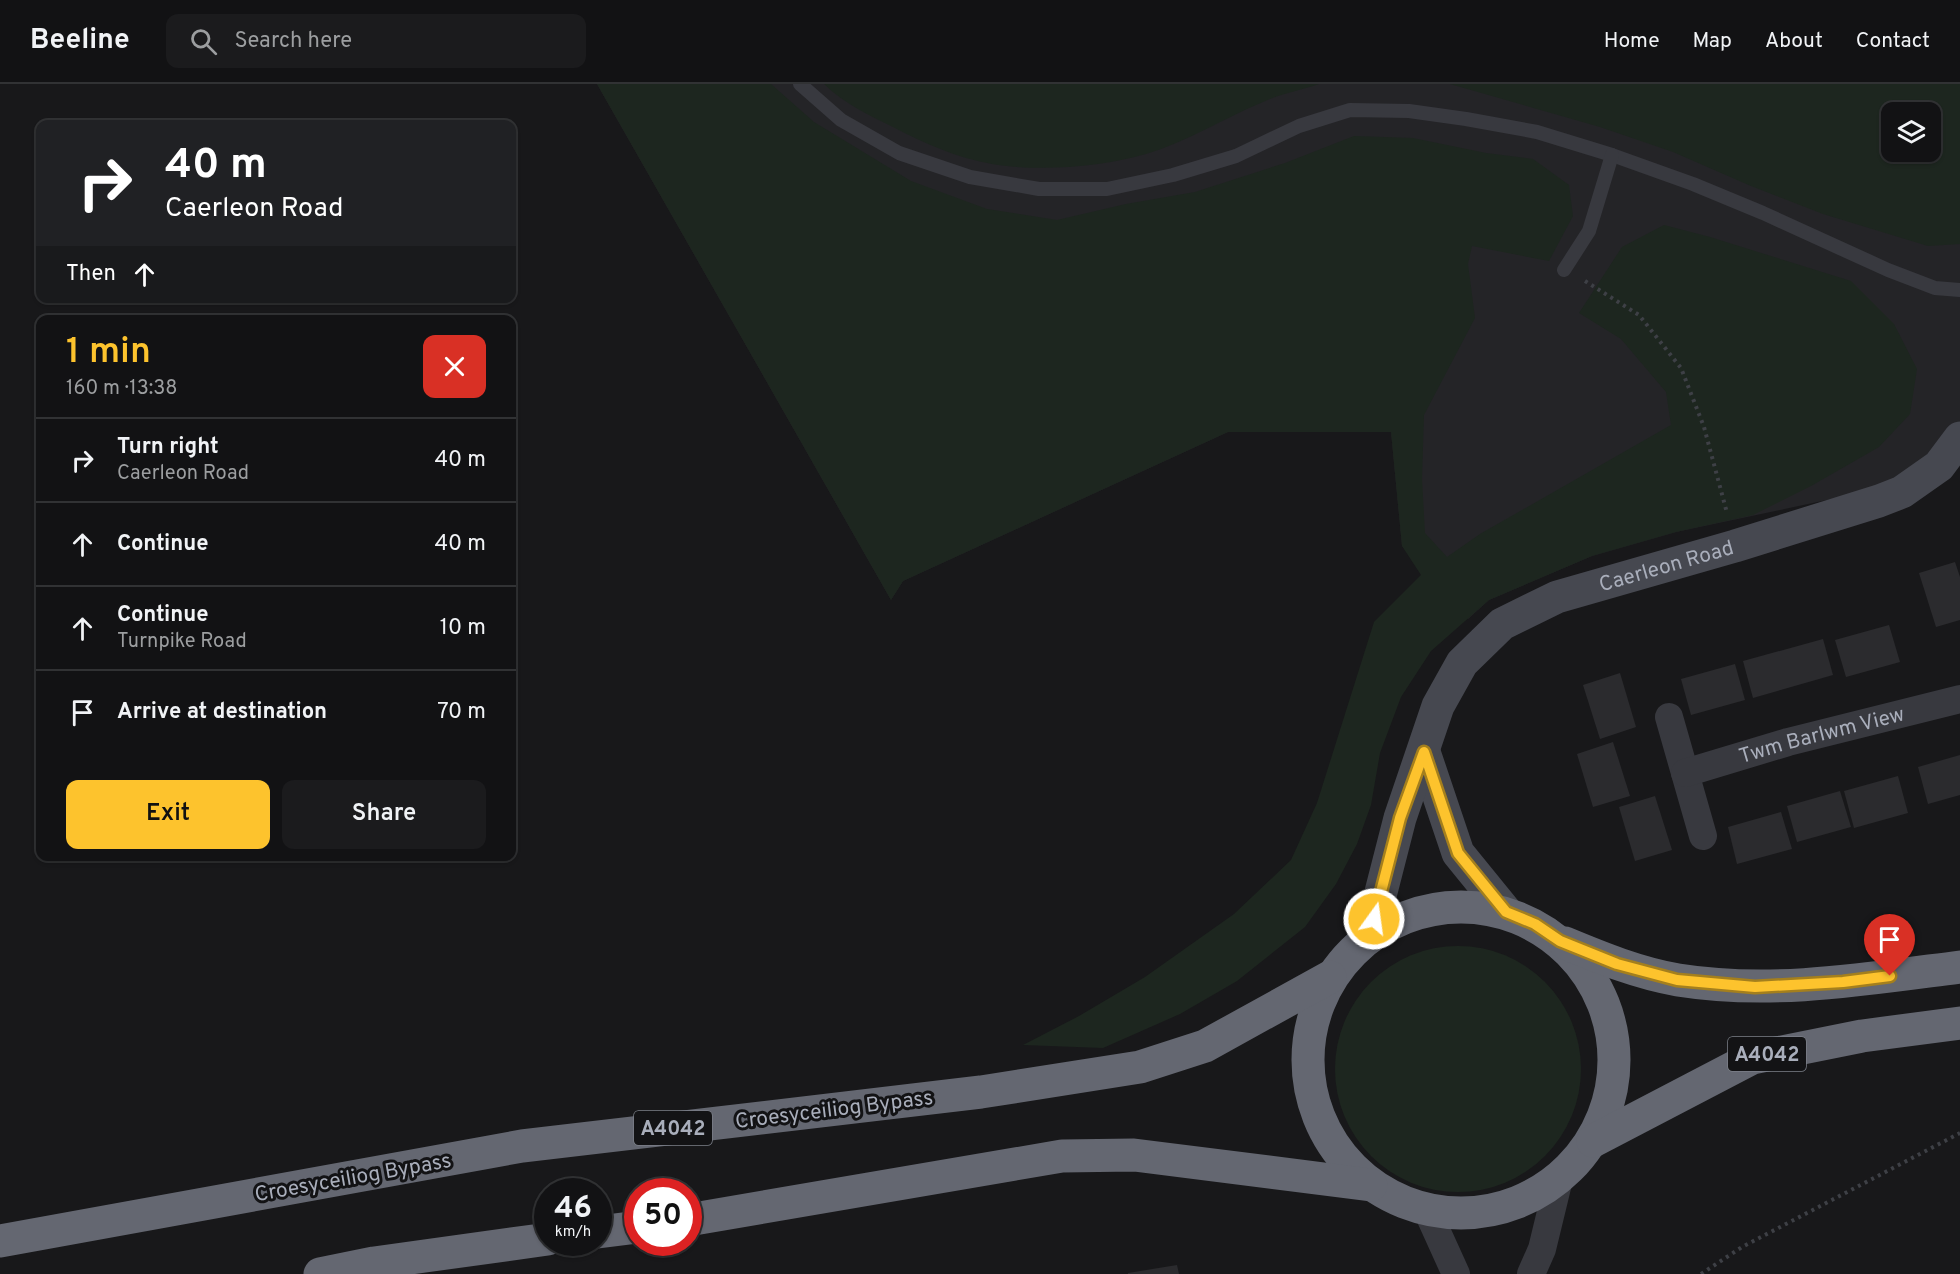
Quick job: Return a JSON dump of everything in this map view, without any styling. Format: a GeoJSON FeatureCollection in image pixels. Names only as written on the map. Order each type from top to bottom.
{"type":"FeatureCollection","features":[{"type":"Feature","properties":{"kind":"highway"},"geometry":{"type":"LineString","coordinates":[[1560,941],[1595,984],[1614,1035],[1612,1090],[1593,1140],[1577,1161],[1559,1179],[1530,1198],[1497,1210],[1462,1214],[1427,1210],[1398,1200],[1371,1185],[1338,1152],[1316,1111],[1307,1065],[1312,1020],[1330,977],[1348,954],[1370,935],[1412,913],[1459,905],[1506,912],[1535,924],[1560,941],[1617,964],[1677,980],[1755,987],[1843,982],[1960,967]]}},
{"type":"Feature","properties":{"kind":"highway","name":"Croesyceiliog Bypass"},"geometry":{"type":"LineString","coordinates":[[0,1241],[522,1146],[981,1092],[1140,1067],[1205,1046],[1330,977]]}},
{"type":"Feature","properties":{"kind":"highway","name":"A4042"},"geometry":{"type":"LineString","coordinates":[[1593,1140],[1752,1058],[1862,1036],[1960,1023]]}},
{"type":"Feature","properties":{"kind":"highway"},"geometry":{"type":"LineString","coordinates":[[702,1218],[1062,1156],[1134,1155],[1371,1185]]}},
{"type":"Feature","properties":{"kind":"highway"},"geometry":{"type":"LineString","coordinates":[[320,1274],[374,1263],[534,1241]]}},
{"type":"Feature","properties":{"kind":"main road","name":"Caerleon Road"},"geometry":{"type":"LineString","coordinates":[[1370,935],[1400,818],[1438,706],[1462,663],[1502,624],[1557,597],[1735,546],[1902,492],[1939,466],[1960,438]]}},
{"type":"Feature","properties":{"kind":"main road"},"geometry":{"type":"LineString","coordinates":[[1424,752],[1458,853],[1506,912]]}},
{"type":"Feature","properties":{"kind":"street","name":"Twm Barlwm View"},"geometry":{"type":"LineString","coordinates":[[1685,772],[1788,742],[1960,699]]}},
{"type":"Feature","properties":{"kind":"street"},"geometry":{"type":"LineString","coordinates":[[1669,717],[1703,836]]}},
{"type":"Feature","properties":{"kind":"street"},"geometry":{"type":"LineString","coordinates":[[1531,1274],[1542,1249],[1559,1179]]}},
{"type":"Feature","properties":{"kind":"street"},"geometry":{"type":"LineString","coordinates":[[1427,1210],[1456,1274]]}},
{"type":"Feature","properties":{"kind":"lane"},"geometry":{"type":"LineString","coordinates":[[800,84],[842,120],[899,153],[969,177],[1039,189],[1107,189],[1173,175],[1236,156],[1299,126],[1350,110],[1409,111],[1466,119],[1537,132],[1612,155],[1693,184],[1763,213],[1888,270],[1935,288],[1960,290]]}},
{"type":"Feature","properties":{"kind":"lane"},"geometry":{"type":"LineString","coordinates":[[1564,270],[1589,231],[1612,155]]}},
{"type":"Feature","properties":{"kind":"path"},"geometry":{"type":"LineString","coordinates":[[1564,270],[1640,315],[1681,368],[1704,427],[1735,546]]}},
{"type":"Feature","properties":{"kind":"path"},"geometry":{"type":"LineString","coordinates":[[1701,1274],[1742,1247],[1960,1132]]}},
{"type":"Feature","properties":{"kind":"shaded area"},"geometry":{"type":"Polygon","coordinates":[[[597,84],[1960,84],[1960,465],[1860,493],[1676,532],[1592,556],[1489,600],[1468,619],[1402,546],[1391,432],[1228,432],[903,581],[891,600],[597,84]]]}},
{"type":"Feature","properties":{"kind":"shaded area"},"geometry":{"type":"Polygon","coordinates":[[[597,84],[771,84],[814,122],[911,181],[987,209],[1057,220],[1126,204],[1195,192],[1285,163],[1354,136],[1413,138],[1486,153],[1533,159],[1569,185],[1573,216],[1549,261],[1472,246],[1468,264],[1475,318],[1424,415],[1422,479],[1425,533],[1447,557],[1480,534],[1671,425],[1666,392],[1621,339],[1579,313],[1622,247],[1664,225],[1851,281],[1894,324],[1917,369],[1910,414],[1879,447],[1811,486],[1753,515],[1676,532],[1592,556],[1489,600],[1431,651],[1401,697],[1380,753],[1371,805],[1357,844],[1336,884],[1305,927],[1237,981],[1180,1014],[1103,1048],[1023,1045],[1079,1016],[1145,977],[1234,914],[1291,860],[1317,803],[1374,622],[1421,575],[1402,546],[1391,432],[1228,432],[903,581],[891,600],[597,84]]]}},
{"type":"Feature","properties":{"kind":"shaded area"},"geometry":{"type":"Polygon","coordinates":[[[824,84],[1319,84],[1270,99],[1176,143],[1146,154],[1090,165],[1029,168],[992,164],[941,149],[857,108],[824,84]]]}},
{"type":"Feature","properties":{"kind":"shaded area"},"geometry":{"type":"Polygon","coordinates":[[[1450,84],[1960,84],[1960,244],[1928,246],[1823,214],[1673,152],[1600,127],[1450,84]]]}},
{"type":"Feature","properties":{"kind":"shaded area"},"geometry":{"type":"Polygon","coordinates":[[[1458,946],[1482,949],[1505,956],[1526,967],[1545,982],[1560,1001],[1571,1022],[1578,1045],[1581,1069],[1578,1093],[1571,1116],[1560,1137],[1545,1156],[1526,1171],[1505,1182],[1482,1189],[1458,1192],[1434,1189],[1411,1182],[1390,1171],[1371,1156],[1356,1137],[1345,1116],[1338,1093],[1335,1069],[1338,1045],[1345,1022],[1356,1001],[1371,982],[1390,967],[1411,956],[1434,949],[1458,946]]]}},
{"type":"Feature","properties":{"kind":"building"},"geometry":{"type":"Polygon","coordinates":[[[1955,562],[1960,577],[1960,620],[1936,627],[1919,573],[1955,562]]]}},
{"type":"Feature","properties":{"kind":"building"},"geometry":{"type":"Polygon","coordinates":[[[1889,625],[1900,662],[1846,677],[1835,640],[1889,625]]]}},
{"type":"Feature","properties":{"kind":"building"},"geometry":{"type":"Polygon","coordinates":[[[1823,639],[1833,675],[1753,698],[1743,661],[1823,639]]]}},
{"type":"Feature","properties":{"kind":"building"},"geometry":{"type":"Polygon","coordinates":[[[1735,664],[1745,700],[1691,715],[1681,679],[1735,664]]]}},
{"type":"Feature","properties":{"kind":"building"},"geometry":{"type":"Polygon","coordinates":[[[1620,673],[1636,727],[1600,739],[1583,685],[1620,673]]]}},
{"type":"Feature","properties":{"kind":"building"},"geometry":{"type":"Polygon","coordinates":[[[1613,742],[1630,796],[1593,807],[1577,754],[1613,742]]]}},
{"type":"Feature","properties":{"kind":"building"},"geometry":{"type":"Polygon","coordinates":[[[1960,755],[1960,795],[1928,804],[1918,767],[1960,755]]]}},
{"type":"Feature","properties":{"kind":"building"},"geometry":{"type":"Polygon","coordinates":[[[1898,776],[1908,813],[1854,828],[1844,791],[1898,776]]]}},
{"type":"Feature","properties":{"kind":"building"},"geometry":{"type":"Polygon","coordinates":[[[1840,791],[1851,827],[1797,842],[1787,806],[1840,791]]]}},
{"type":"Feature","properties":{"kind":"building"},"geometry":{"type":"Polygon","coordinates":[[[1655,796],[1672,850],[1635,861],[1619,807],[1655,796]]]}},
{"type":"Feature","properties":{"kind":"building"},"geometry":{"type":"Polygon","coordinates":[[[1781,812],[1792,849],[1737,864],[1728,827],[1781,812]]]}},
{"type":"Feature","properties":{"kind":"building"},"geometry":{"type":"Polygon","coordinates":[[[1177,1265],[1179,1274],[1128,1274],[1128,1273],[1177,1265]]]}},
{"type":"Feature","properties":{"kind":"route"},"geometry":{"type":"LineString","coordinates":[[1374,919],[1400,818],[1424,752],[1458,853],[1506,912],[1535,924],[1560,941],[1617,964],[1677,980],[1755,987],[1843,982],[1890,976]]}}]}
